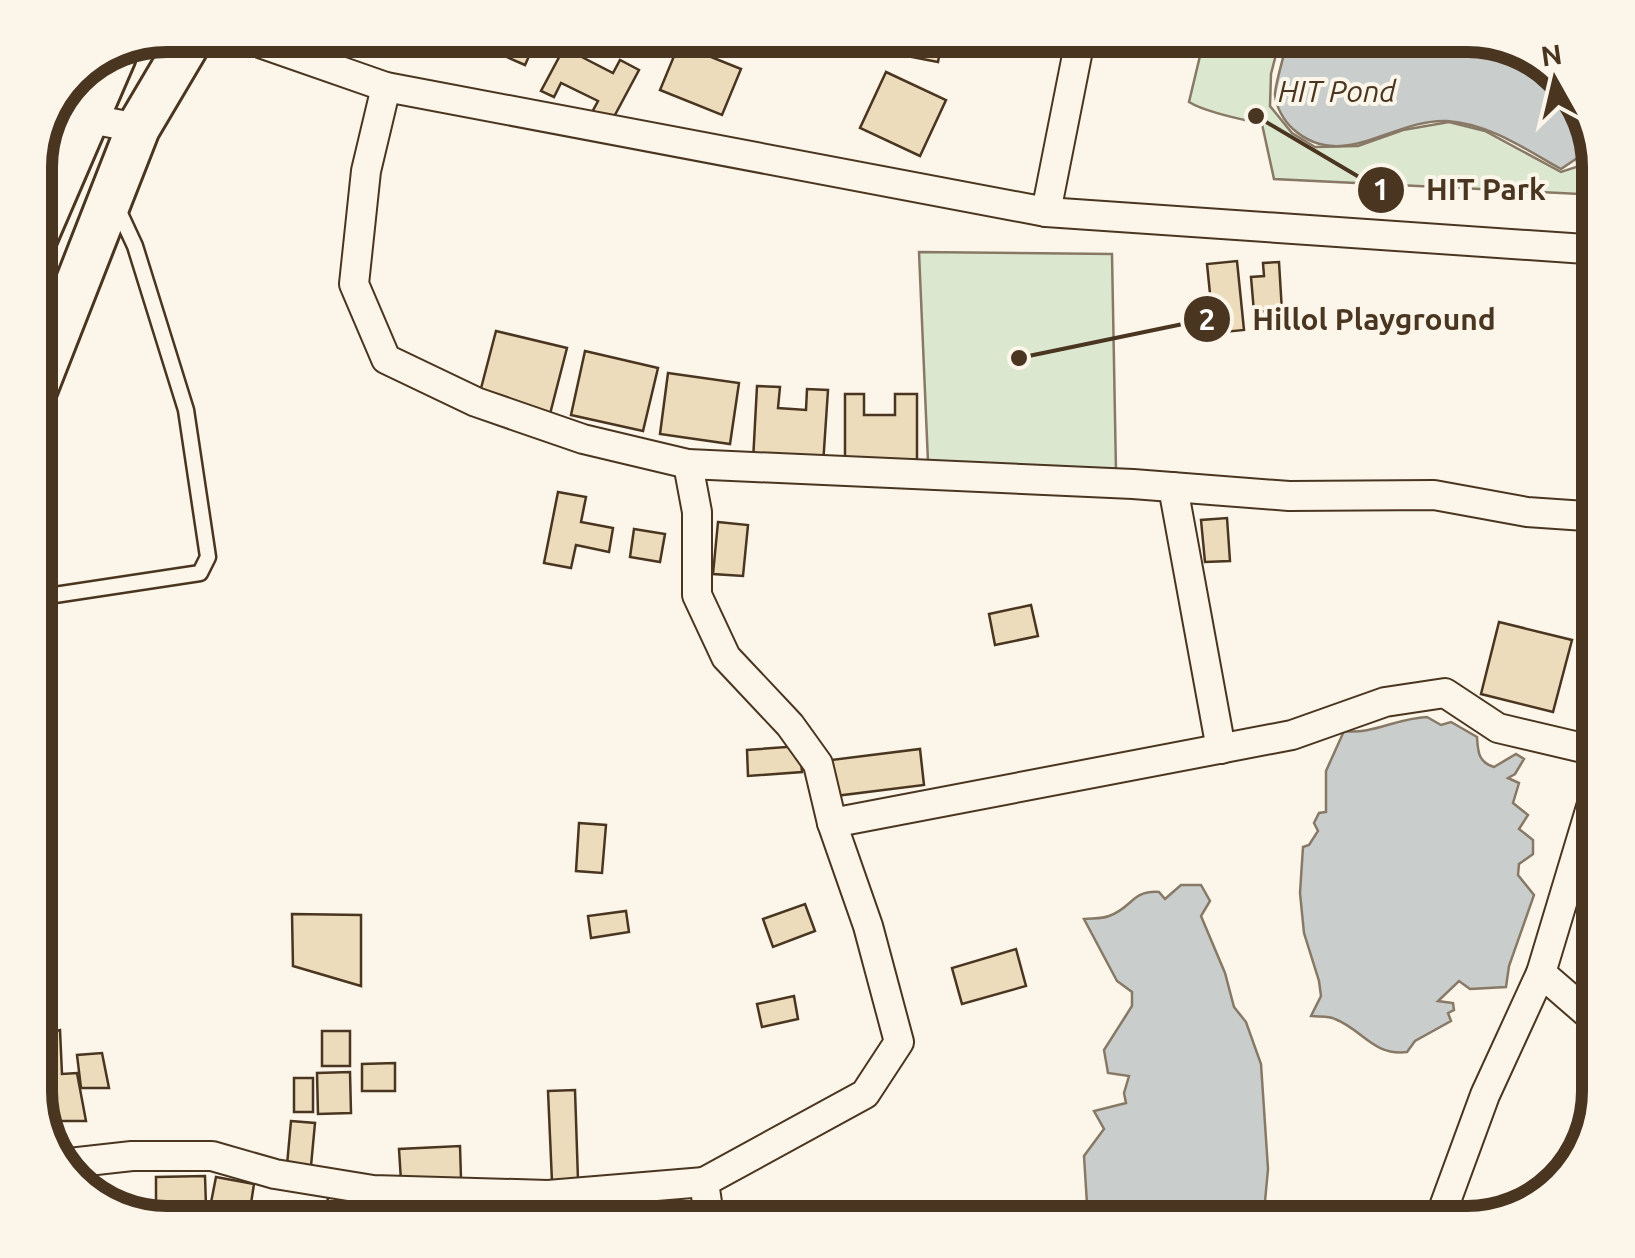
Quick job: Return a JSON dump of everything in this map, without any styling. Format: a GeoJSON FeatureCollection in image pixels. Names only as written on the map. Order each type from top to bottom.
{"type":"FeatureCollection","features":[{"type":"Feature","properties":{"kind":"main road"},"geometry":{"type":"LineString","coordinates":[[53,345],[138,128],[183,52]]}},
{"type":"Feature","properties":{"kind":"main road"},"geometry":{"type":"LineString","coordinates":[[53,180],[73,115],[101,74]]}},
{"type":"Feature","properties":{"kind":"street"},"geometry":{"type":"LineString","coordinates":[[286,52],[386,87],[1046,212],[1582,249]]}},
{"type":"Feature","properties":{"kind":"street"},"geometry":{"type":"LineString","coordinates":[[1046,212],[1078,52]]}},
{"type":"Feature","properties":{"kind":"street"},"geometry":{"type":"LineString","coordinates":[[386,87],[366,171],[354,284],[386,359],[494,408],[583,439],[688,464],[1289,496],[1434,494],[1527,512],[1582,516]]}},
{"type":"Feature","properties":{"kind":"street"},"geometry":{"type":"LineString","coordinates":[[73,115],[138,128]]}},
{"type":"Feature","properties":{"kind":"street"},"geometry":{"type":"LineString","coordinates":[[78,1162],[132,1156],[212,1156],[275,1174],[373,1190],[548,1195],[704,1182],[865,1094],[899,1042],[868,926],[832,824],[818,764],[790,725],[726,658],[697,595],[697,512],[688,464]]}},
{"type":"Feature","properties":{"kind":"street"},"geometry":{"type":"LineString","coordinates":[[1173,488],[1222,749]]}},
{"type":"Feature","properties":{"kind":"street"},"geometry":{"type":"LineString","coordinates":[[832,824],[1292,735],[1385,702],[1444,694],[1498,728],[1582,748]]}},
{"type":"Feature","properties":{"kind":"street"},"geometry":{"type":"LineString","coordinates":[[1444,1206],[1485,1095],[1541,973],[1582,837]]}},
{"type":"Feature","properties":{"kind":"street"},"geometry":{"type":"LineString","coordinates":[[1541,973],[1582,1008]]}},
{"type":"Feature","properties":{"kind":"street"},"geometry":{"type":"LineString","coordinates":[[704,1182],[708,1206]]}},
{"type":"Feature","properties":{"kind":"lane"},"geometry":{"type":"LineString","coordinates":[[53,595],[200,572],[208,557],[186,410],[135,246],[112,195]]}},
{"type":"Feature","properties":{"kind":"green space"},"geometry":{"type":"Polygon","coordinates":[[[1201,52],[1277,52],[1270,106],[1292,133],[1315,147],[1358,146],[1403,130],[1449,122],[1485,131],[1561,172],[1582,165],[1582,194],[1274,179],[1262,124],[1189,102],[1201,52]]]}},
{"type":"Feature","properties":{"kind":"green space"},"geometry":{"type":"Polygon","coordinates":[[[919,252],[1112,254],[1116,472],[928,462],[919,252]]]}},
{"type":"Feature","properties":{"kind":"water","name":"HIT Pond"},"geometry":{"type":"Polygon","coordinates":[[[1284,52],[1490,55],[1525,68],[1554,92],[1571,117],[1582,155],[1561,169],[1492,132],[1447,121],[1427,122],[1349,145],[1330,146],[1312,141],[1290,126],[1276,100],[1284,52]]]}},
{"type":"Feature","properties":{"kind":"water"},"geometry":{"type":"Polygon","coordinates":[[[1427,717],[1441,725],[1451,722],[1477,737],[1480,756],[1489,765],[1494,767],[1516,754],[1524,759],[1508,778],[1519,783],[1513,803],[1528,815],[1519,829],[1533,840],[1533,854],[1519,864],[1518,875],[1534,895],[1509,966],[1506,987],[1470,989],[1459,981],[1438,1001],[1453,1003],[1454,1010],[1448,1013],[1451,1021],[1415,1041],[1407,1052],[1395,1052],[1377,1046],[1335,1019],[1311,1016],[1321,996],[1304,933],[1300,893],[1303,847],[1309,845],[1318,831],[1314,823],[1319,813],[1326,812],[1326,771],[1344,731],[1365,731],[1427,717]]]}},
{"type":"Feature","properties":{"kind":"water"},"geometry":{"type":"Polygon","coordinates":[[[1181,885],[1201,885],[1210,901],[1201,916],[1225,973],[1234,1007],[1246,1022],[1261,1064],[1268,1169],[1265,1206],[1085,1206],[1084,1156],[1104,1129],[1094,1111],[1126,1103],[1124,1093],[1129,1076],[1108,1073],[1104,1050],[1132,1006],[1132,992],[1117,981],[1084,919],[1117,913],[1150,892],[1159,892],[1165,899],[1181,885]]]}},
{"type":"Feature","properties":{"kind":"building"},"geometry":{"type":"Polygon","coordinates":[[[495,52],[531,52],[525,65],[495,52]]]}},
{"type":"Feature","properties":{"kind":"building"},"geometry":{"type":"Polygon","coordinates":[[[562,52],[582,52],[580,56],[613,73],[620,60],[639,70],[609,126],[590,116],[598,101],[561,83],[554,97],[541,91],[562,52]]]}},
{"type":"Feature","properties":{"kind":"building"},"geometry":{"type":"Polygon","coordinates":[[[676,52],[699,52],[741,69],[722,115],[660,90],[676,52]]]}},
{"type":"Feature","properties":{"kind":"building"},"geometry":{"type":"Polygon","coordinates":[[[886,52],[940,52],[938,62],[886,52]]]}},
{"type":"Feature","properties":{"kind":"building"},"geometry":{"type":"Polygon","coordinates":[[[886,72],[946,100],[920,156],[860,128],[886,72]]]}},
{"type":"Feature","properties":{"kind":"building"},"geometry":{"type":"Polygon","coordinates":[[[1237,261],[1244,330],[1214,333],[1207,264],[1237,261]]]}},
{"type":"Feature","properties":{"kind":"building"},"geometry":{"type":"Polygon","coordinates":[[[1279,262],[1283,328],[1266,329],[1265,311],[1254,312],[1251,277],[1264,276],[1263,263],[1279,262]]]}},
{"type":"Feature","properties":{"kind":"building"},"geometry":{"type":"Polygon","coordinates":[[[496,331],[567,348],[550,414],[479,396],[496,331]]]}},
{"type":"Feature","properties":{"kind":"building"},"geometry":{"type":"Polygon","coordinates":[[[585,351],[658,368],[643,431],[571,415],[585,351]]]}},
{"type":"Feature","properties":{"kind":"building"},"geometry":{"type":"Polygon","coordinates":[[[668,373],[739,383],[730,444],[660,434],[668,373]]]}},
{"type":"Feature","properties":{"kind":"building"},"geometry":{"type":"Polygon","coordinates":[[[757,386],[780,387],[778,408],[806,410],[807,389],[828,390],[823,465],[753,461],[757,386]]]}},
{"type":"Feature","properties":{"kind":"building"},"geometry":{"type":"Polygon","coordinates":[[[845,394],[864,394],[864,415],[895,415],[895,394],[917,394],[917,466],[845,467],[845,394]]]}},
{"type":"Feature","properties":{"kind":"building"},"geometry":{"type":"Polygon","coordinates":[[[558,492],[586,497],[581,522],[613,528],[609,552],[576,545],[571,568],[544,563],[558,492]]]}},
{"type":"Feature","properties":{"kind":"building"},"geometry":{"type":"Polygon","coordinates":[[[1227,518],[1230,561],[1205,562],[1201,520],[1227,518]]]}},
{"type":"Feature","properties":{"kind":"building"},"geometry":{"type":"Polygon","coordinates":[[[718,522],[748,525],[743,576],[713,574],[718,522]]]}},
{"type":"Feature","properties":{"kind":"building"},"geometry":{"type":"Polygon","coordinates":[[[634,529],[665,534],[660,562],[630,557],[634,529]]]}},
{"type":"Feature","properties":{"kind":"building"},"geometry":{"type":"Polygon","coordinates":[[[1031,605],[1038,636],[995,645],[989,614],[1031,605]]]}},
{"type":"Feature","properties":{"kind":"building"},"geometry":{"type":"Polygon","coordinates":[[[1499,622],[1572,640],[1553,712],[1481,694],[1499,622]]]}},
{"type":"Feature","properties":{"kind":"building"},"geometry":{"type":"Polygon","coordinates":[[[800,746],[802,772],[748,776],[747,750],[800,746]]]}},
{"type":"Feature","properties":{"kind":"building"},"geometry":{"type":"Polygon","coordinates":[[[920,749],[924,785],[835,796],[831,760],[920,749]]]}},
{"type":"Feature","properties":{"kind":"building"},"geometry":{"type":"Polygon","coordinates":[[[579,823],[606,825],[602,873],[576,871],[579,823]]]}},
{"type":"Feature","properties":{"kind":"building"},"geometry":{"type":"Polygon","coordinates":[[[805,904],[815,931],[773,947],[763,919],[805,904]]]}},
{"type":"Feature","properties":{"kind":"building"},"geometry":{"type":"Polygon","coordinates":[[[626,911],[629,932],[591,938],[588,916],[626,911]]]}},
{"type":"Feature","properties":{"kind":"building"},"geometry":{"type":"Polygon","coordinates":[[[292,914],[361,915],[361,986],[293,966],[292,914]]]}},
{"type":"Feature","properties":{"kind":"building"},"geometry":{"type":"Polygon","coordinates":[[[1016,949],[1026,986],[962,1004],[952,968],[1016,949]]]}},
{"type":"Feature","properties":{"kind":"building"},"geometry":{"type":"Polygon","coordinates":[[[794,996],[798,1019],[762,1027],[757,1004],[794,996]]]}},
{"type":"Feature","properties":{"kind":"building"},"geometry":{"type":"Polygon","coordinates":[[[60,1030],[62,1074],[77,1073],[86,1121],[57,1121],[53,1098],[53,1032],[60,1030]]]}},
{"type":"Feature","properties":{"kind":"building"},"geometry":{"type":"Polygon","coordinates":[[[322,1031],[350,1031],[350,1066],[322,1066],[322,1031]]]}},
{"type":"Feature","properties":{"kind":"building"},"geometry":{"type":"Polygon","coordinates":[[[102,1053],[109,1088],[81,1088],[77,1055],[102,1053]]]}},
{"type":"Feature","properties":{"kind":"building"},"geometry":{"type":"Polygon","coordinates":[[[395,1063],[395,1091],[362,1091],[362,1064],[395,1063]]]}},
{"type":"Feature","properties":{"kind":"building"},"geometry":{"type":"Polygon","coordinates":[[[350,1072],[351,1113],[318,1114],[317,1073],[350,1072]]]}},
{"type":"Feature","properties":{"kind":"building"},"geometry":{"type":"Polygon","coordinates":[[[294,1078],[313,1078],[313,1112],[294,1112],[294,1078]]]}},
{"type":"Feature","properties":{"kind":"building"},"geometry":{"type":"Polygon","coordinates":[[[575,1090],[578,1180],[552,1182],[548,1091],[575,1090]]]}},
{"type":"Feature","properties":{"kind":"building"},"geometry":{"type":"Polygon","coordinates":[[[291,1121],[315,1123],[311,1166],[287,1165],[291,1121]]]}},
{"type":"Feature","properties":{"kind":"building"},"geometry":{"type":"Polygon","coordinates":[[[460,1146],[461,1178],[401,1181],[399,1149],[460,1146]]]}},
{"type":"Feature","properties":{"kind":"building"},"geometry":{"type":"Polygon","coordinates":[[[205,1176],[206,1206],[156,1205],[156,1177],[205,1176]]]}},
{"type":"Feature","properties":{"kind":"building"},"geometry":{"type":"Polygon","coordinates":[[[216,1177],[254,1184],[251,1206],[210,1206],[216,1177]]]}},
{"type":"Feature","properties":{"kind":"building"},"geometry":{"type":"Polygon","coordinates":[[[329,1193],[377,1203],[376,1206],[326,1206],[329,1193]]]}},
{"type":"Feature","properties":{"kind":"building"},"geometry":{"type":"Polygon","coordinates":[[[505,1202],[505,1206],[462,1206],[505,1202]]]}},
{"type":"Feature","properties":{"kind":"place","name":"HIT Park"},"geometry":{"type":"Point","coordinates":[1256,116]}},
{"type":"Feature","properties":{"kind":"place","name":"Hillol Playground"},"geometry":{"type":"Point","coordinates":[1019,358]}}]}
